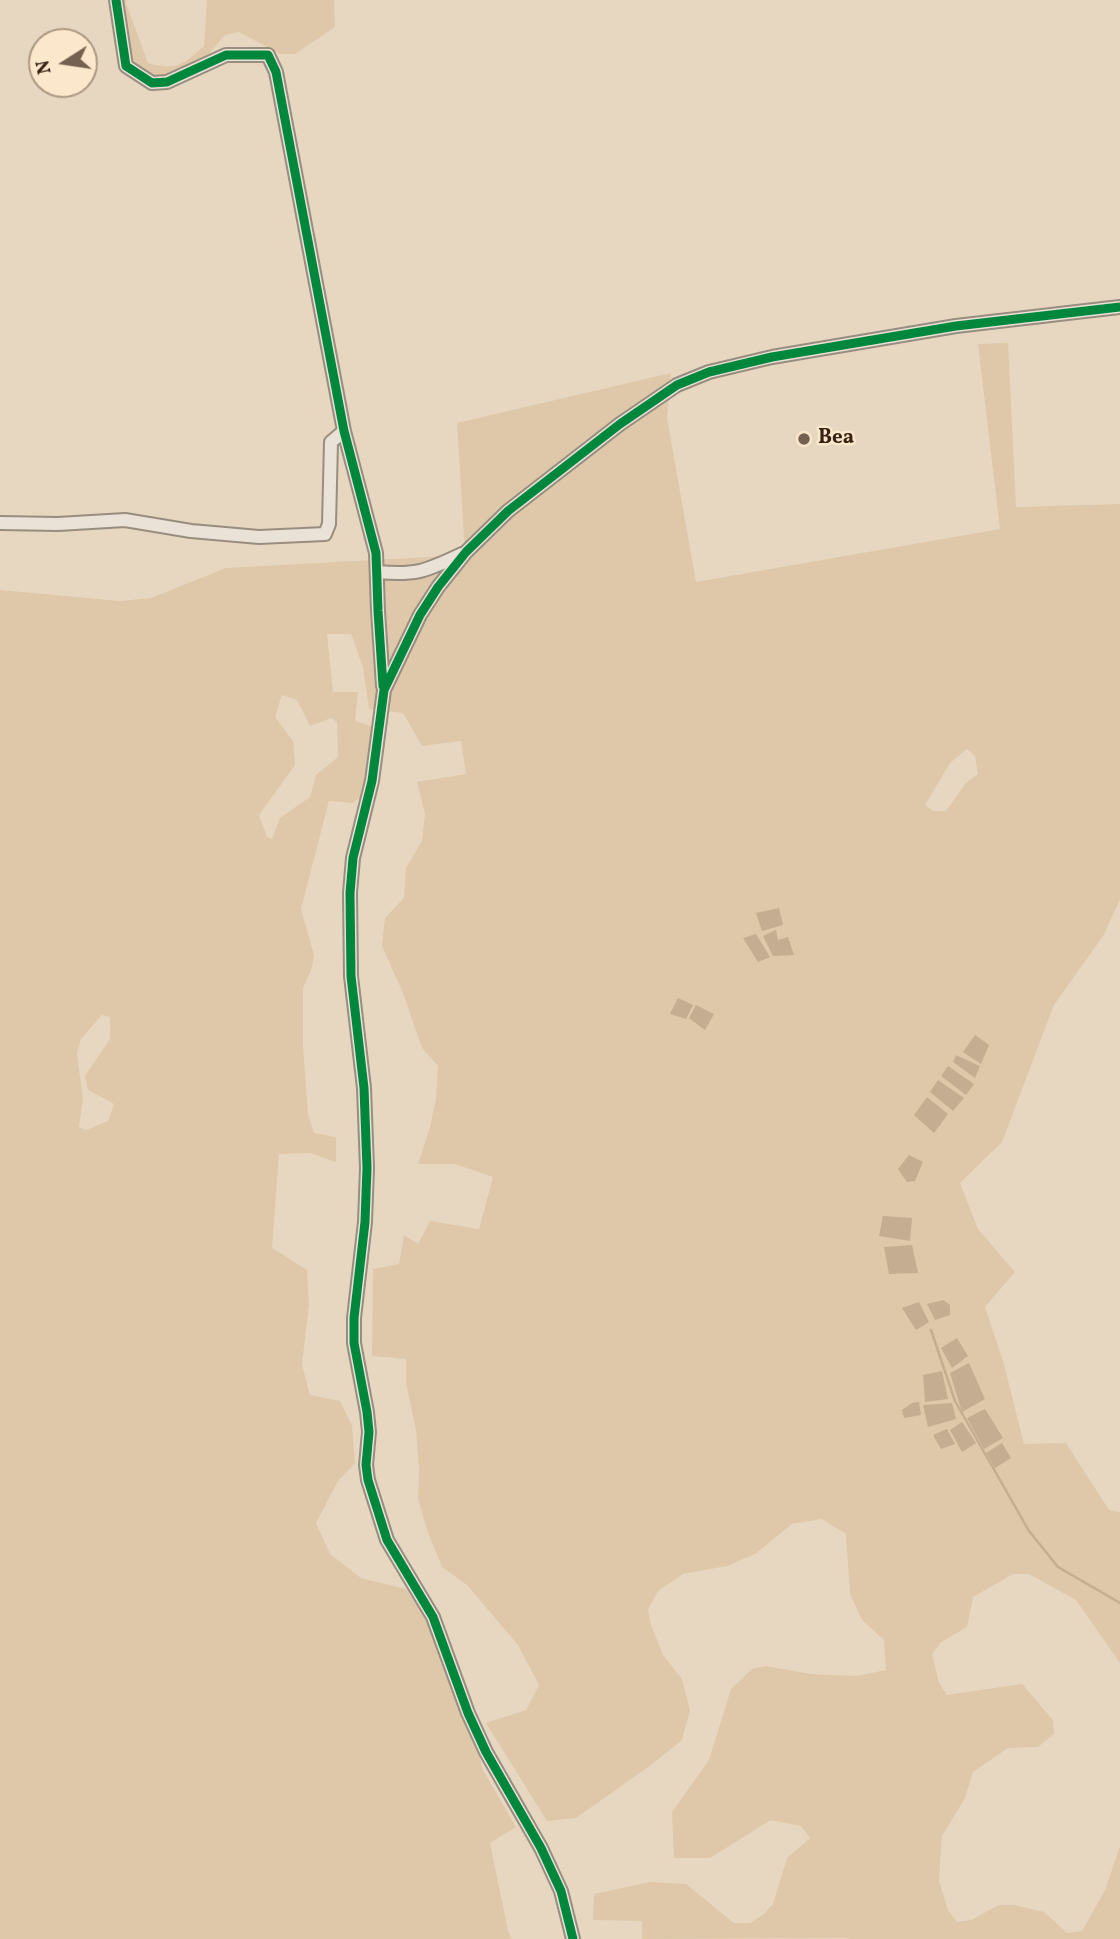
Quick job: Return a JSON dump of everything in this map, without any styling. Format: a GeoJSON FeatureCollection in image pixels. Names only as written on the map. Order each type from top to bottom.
{"type":"FeatureCollection","features":[{"type":"Feature","properties":{"kind":"street"},"geometry":{"type":"LineString","coordinates":[[116,0],[126,66],[152,83],[167,82],[226,55],[268,55],[276,72],[344,430],[376,553],[378,572],[384,690],[372,781],[353,858],[350,893],[351,976],[364,1088],[367,1168],[354,1343],[367,1412],[368,1480],[387,1540],[433,1617],[468,1713],[486,1752],[541,1848],[561,1891],[573,1939]]}},
{"type":"Feature","properties":{"kind":"street"},"geometry":{"type":"LineString","coordinates":[[384,690],[420,615],[466,552],[508,512],[620,424],[677,385],[709,372],[772,358],[956,326],[1120,307]]}},
{"type":"Feature","properties":{"kind":"street"},"geometry":{"type":"LineString","coordinates":[[0,523],[58,524],[125,520],[191,531],[259,537],[325,534],[329,524],[331,443],[344,430]]}},
{"type":"Feature","properties":{"kind":"street"},"geometry":{"type":"LineString","coordinates":[[378,572],[405,574],[425,571],[466,552]]}},
{"type":"Feature","properties":{"kind":"shaded area"},"geometry":{"type":"Polygon","coordinates":[[[114,0],[127,0],[148,63],[166,66],[179,65],[204,46],[207,0],[334,0],[335,27],[295,54],[280,54],[239,32],[225,35],[192,73],[179,81],[148,78],[125,60],[114,0]]]}},
{"type":"Feature","properties":{"kind":"shaded area"},"geometry":{"type":"Polygon","coordinates":[[[1008,343],[1016,507],[1120,504],[1120,900],[1103,936],[1054,1005],[1002,1142],[960,1183],[978,1229],[1015,1272],[985,1307],[1003,1361],[1024,1444],[1066,1443],[1109,1510],[1120,1512],[1120,1663],[1076,1600],[1029,1574],[1013,1574],[973,1597],[967,1627],[941,1642],[932,1654],[939,1683],[947,1695],[1022,1684],[1053,1720],[1054,1734],[1038,1747],[1008,1748],[973,1772],[965,1798],[942,1836],[939,1881],[948,1910],[957,1922],[971,1920],[999,1905],[1014,1905],[1044,1912],[1067,1933],[1082,1931],[1105,1890],[1120,1846],[1120,1939],[642,1939],[642,1921],[593,1920],[594,1894],[650,1882],[686,1884],[734,1923],[750,1923],[763,1915],[773,1904],[787,1858],[810,1838],[801,1826],[771,1820],[710,1858],[674,1858],[672,1812],[709,1760],[731,1689],[752,1669],[766,1666],[811,1674],[857,1676],[886,1670],[884,1640],[862,1620],[850,1594],[846,1534],[822,1519],[792,1524],[755,1554],[727,1566],[683,1574],[658,1591],[648,1610],[663,1655],[682,1679],[690,1710],[682,1740],[576,1818],[547,1821],[486,1723],[526,1710],[539,1685],[518,1645],[467,1585],[442,1567],[418,1499],[416,1430],[406,1383],[406,1359],[372,1356],[373,1269],[399,1264],[404,1235],[418,1244],[430,1221],[479,1229],[493,1177],[455,1164],[418,1164],[436,1098],[438,1066],[422,1048],[403,993],[382,946],[385,918],[404,898],[406,868],[422,841],[425,814],[417,782],[466,774],[461,741],[422,746],[403,713],[369,709],[363,667],[351,634],[327,634],[333,692],[358,692],[355,721],[375,727],[367,792],[353,803],[329,801],[301,909],[314,955],[312,968],[303,988],[303,1046],[308,1114],[314,1133],[336,1137],[336,1162],[310,1153],[279,1154],[272,1248],[307,1270],[309,1304],[302,1365],[310,1395],[340,1401],[352,1426],[355,1463],[338,1481],[316,1523],[330,1554],[361,1578],[406,1589],[433,1627],[460,1684],[483,1770],[516,1827],[490,1843],[508,1931],[512,1939],[0,1939],[0,590],[120,601],[151,598],[226,568],[465,555],[457,423],[671,373],[667,418],[696,582],[1000,529],[978,344],[1008,343]],[[282,695],[275,717],[293,741],[295,765],[259,815],[267,837],[272,839],[280,818],[310,797],[316,775],[338,757],[337,722],[331,718],[310,726],[297,700],[282,695]],[[967,749],[950,763],[925,805],[933,811],[946,811],[966,783],[978,774],[975,756],[967,749]],[[102,1015],[81,1039],[77,1053],[83,1100],[79,1127],[86,1130],[108,1121],[114,1104],[88,1090],[85,1076],[110,1039],[110,1017],[102,1015]],[[956,1055],[953,1062],[975,1077],[980,1066],[956,1055]]]}},
{"type":"Feature","properties":{"kind":"shaded area"},"geometry":{"type":"Polygon","coordinates":[[[779,908],[783,925],[762,931],[756,913],[779,908]]]}},
{"type":"Feature","properties":{"kind":"shaded area"},"geometry":{"type":"Polygon","coordinates":[[[776,930],[778,940],[788,937],[794,955],[773,956],[763,936],[776,930]]]}},
{"type":"Feature","properties":{"kind":"shaded area"},"geometry":{"type":"Polygon","coordinates":[[[756,934],[770,957],[758,962],[743,938],[756,934]]]}},
{"type":"Feature","properties":{"kind":"shaded area"},"geometry":{"type":"Polygon","coordinates":[[[678,998],[693,1005],[686,1019],[670,1014],[678,998]]]}},
{"type":"Feature","properties":{"kind":"shaded area"},"geometry":{"type":"Polygon","coordinates":[[[696,1005],[714,1014],[705,1030],[689,1018],[696,1005]]]}},
{"type":"Feature","properties":{"kind":"shaded area"},"geometry":{"type":"Polygon","coordinates":[[[975,1035],[989,1045],[981,1064],[963,1052],[975,1035]]]}},
{"type":"Feature","properties":{"kind":"shaded area"},"geometry":{"type":"Polygon","coordinates":[[[956,1055],[980,1066],[975,1078],[953,1062],[956,1055]]]}},
{"type":"Feature","properties":{"kind":"shaded area"},"geometry":{"type":"Polygon","coordinates":[[[948,1066],[974,1084],[966,1095],[941,1076],[948,1066]]]}},
{"type":"Feature","properties":{"kind":"shaded area"},"geometry":{"type":"Polygon","coordinates":[[[938,1080],[964,1098],[953,1111],[930,1092],[938,1080]]]}},
{"type":"Feature","properties":{"kind":"shaded area"},"geometry":{"type":"Polygon","coordinates":[[[927,1097],[948,1114],[934,1133],[914,1115],[927,1097]]]}},
{"type":"Feature","properties":{"kind":"shaded area"},"geometry":{"type":"Polygon","coordinates":[[[909,1155],[923,1162],[915,1181],[907,1182],[898,1169],[909,1155]]]}},
{"type":"Feature","properties":{"kind":"shaded area"},"geometry":{"type":"Polygon","coordinates":[[[883,1216],[912,1218],[910,1241],[879,1236],[883,1216]]]}},
{"type":"Feature","properties":{"kind":"shaded area"},"geometry":{"type":"Polygon","coordinates":[[[912,1245],[918,1273],[889,1274],[884,1247],[912,1245]]]}},
{"type":"Feature","properties":{"kind":"shaded area"},"geometry":{"type":"Polygon","coordinates":[[[943,1300],[950,1305],[950,1315],[935,1320],[927,1304],[943,1300]]]}},
{"type":"Feature","properties":{"kind":"shaded area"},"geometry":{"type":"Polygon","coordinates":[[[919,1302],[929,1322],[916,1330],[902,1308],[919,1302]]]}},
{"type":"Feature","properties":{"kind":"shaded area"},"geometry":{"type":"Polygon","coordinates":[[[957,1338],[968,1356],[952,1368],[941,1348],[957,1338]]]}},
{"type":"Feature","properties":{"kind":"shaded area"},"geometry":{"type":"Polygon","coordinates":[[[969,1363],[985,1399],[962,1412],[950,1373],[969,1363]]]}},
{"type":"Feature","properties":{"kind":"shaded area"},"geometry":{"type":"Polygon","coordinates":[[[942,1371],[948,1399],[925,1402],[923,1375],[942,1371]]]}},
{"type":"Feature","properties":{"kind":"shaded area"},"geometry":{"type":"Polygon","coordinates":[[[919,1402],[921,1415],[904,1418],[902,1410],[919,1402]]]}},
{"type":"Feature","properties":{"kind":"shaded area"},"geometry":{"type":"Polygon","coordinates":[[[952,1403],[956,1419],[928,1427],[923,1405],[952,1403]]]}},
{"type":"Feature","properties":{"kind":"shaded area"},"geometry":{"type":"Polygon","coordinates":[[[985,1409],[1003,1438],[984,1449],[967,1418],[985,1409]]]}},
{"type":"Feature","properties":{"kind":"shaded area"},"geometry":{"type":"Polygon","coordinates":[[[962,1422],[976,1443],[962,1452],[950,1430],[962,1422]]]}},
{"type":"Feature","properties":{"kind":"shaded area"},"geometry":{"type":"Polygon","coordinates":[[[947,1429],[955,1444],[941,1449],[933,1435],[947,1429]]]}},
{"type":"Feature","properties":{"kind":"shaded area"},"geometry":{"type":"Polygon","coordinates":[[[1002,1443],[1011,1458],[995,1468],[986,1453],[1002,1443]]]}},
{"type":"Feature","properties":{"kind":"waterway"},"geometry":{"type":"LineString","coordinates":[[931,1330],[955,1401],[1029,1531],[1058,1567],[1120,1603]]}},
{"type":"Feature","properties":{"kind":"cycle path"},"geometry":{"type":"LineString","coordinates":[[116,0],[126,66],[152,83],[167,82],[226,55],[268,55],[276,72],[344,431],[376,553],[383,686]]}},
{"type":"Feature","properties":{"kind":"cycle path"},"geometry":{"type":"LineString","coordinates":[[573,1939],[561,1891],[541,1848],[486,1752],[468,1713],[433,1617],[387,1540],[368,1480],[367,1412],[354,1343],[367,1168],[364,1088],[351,976],[350,893],[353,858],[372,781],[384,690],[420,615],[466,552],[508,511],[620,424],[677,385],[709,372],[772,357],[956,326],[1120,307]]}},
{"type":"Feature","properties":{"kind":"place","name":"Bea"},"geometry":{"type":"Point","coordinates":[804,439]}}]}
